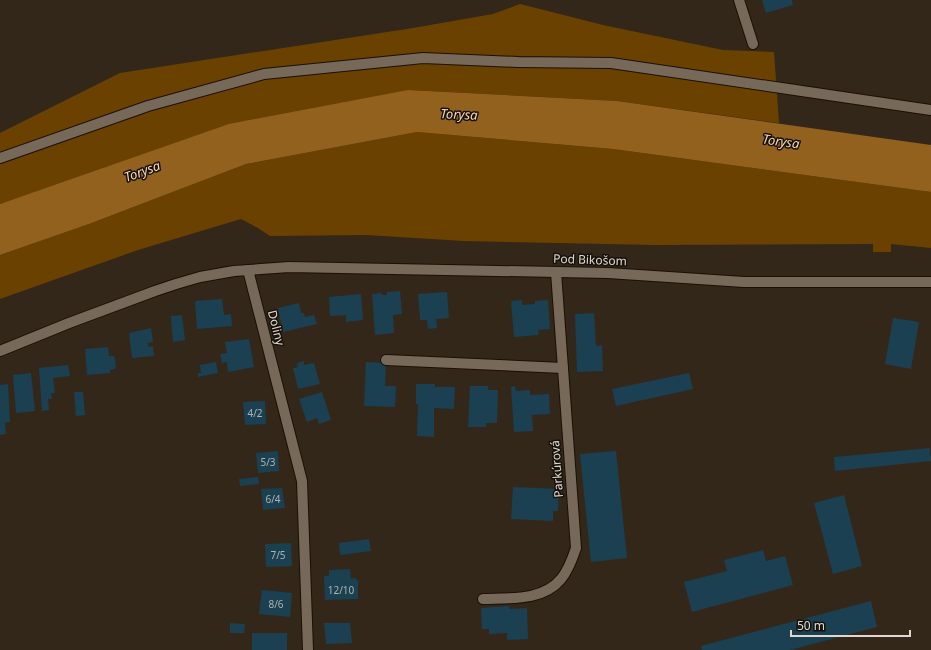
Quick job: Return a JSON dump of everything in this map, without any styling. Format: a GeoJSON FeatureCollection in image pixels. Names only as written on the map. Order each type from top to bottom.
{"type":"FeatureCollection","features":[{"type":"Feature","properties":{"kind":"street"},"geometry":{"type":"LineString","coordinates":[[739,0],[753,44]]}},
{"type":"Feature","properties":{"kind":"street"},"geometry":{"type":"LineString","coordinates":[[0,158],[148,106],[264,74],[423,58],[518,62],[611,63],[931,110]]}},
{"type":"Feature","properties":{"kind":"street","name":"Pod Bikošom"},"geometry":{"type":"LineString","coordinates":[[248,270],[289,267],[608,273],[744,282],[931,282]]}},
{"type":"Feature","properties":{"kind":"street"},"geometry":{"type":"LineString","coordinates":[[0,351],[69,323],[176,284],[207,276],[248,270]]}},
{"type":"Feature","properties":{"kind":"street","name":"Doliny"},"geometry":{"type":"LineString","coordinates":[[248,270],[302,481],[308,650]]}},
{"type":"Feature","properties":{"kind":"street","name":"Parkúrová"},"geometry":{"type":"LineString","coordinates":[[484,599],[526,597],[547,590],[562,578],[572,560],[576,548],[556,272]]}},
{"type":"Feature","properties":{"kind":"street"},"geometry":{"type":"LineString","coordinates":[[386,360],[562,368]]}},
{"type":"Feature","properties":{"kind":"shaded area"},"geometry":{"type":"Polygon","coordinates":[[[520,4],[603,25],[723,50],[774,52],[779,123],[617,101],[408,90],[75,179],[0,204],[0,133],[120,73],[413,28],[493,14],[520,4]]]}},
{"type":"Feature","properties":{"kind":"shaded area"},"geometry":{"type":"Polygon","coordinates":[[[417,132],[613,149],[931,192],[931,248],[891,244],[891,252],[873,252],[873,244],[655,245],[464,241],[366,235],[270,236],[241,219],[138,250],[0,299],[0,255],[89,224],[246,164],[417,132]]]}},
{"type":"Feature","properties":{"kind":"water","name":"Torysa"},"geometry":{"type":"Polygon","coordinates":[[[408,90],[617,101],[931,145],[931,192],[613,149],[417,132],[246,164],[89,224],[0,255],[0,204],[229,124],[408,90]]]}},
{"type":"Feature","properties":{"kind":"building"},"geometry":{"type":"Polygon","coordinates":[[[762,0],[792,0],[793,5],[766,13],[762,0]]]}},
{"type":"Feature","properties":{"kind":"building"},"geometry":{"type":"Polygon","coordinates":[[[400,291],[402,314],[393,315],[394,333],[375,335],[372,294],[382,293],[382,295],[387,295],[387,292],[400,291]]]}},
{"type":"Feature","properties":{"kind":"building"},"geometry":{"type":"Polygon","coordinates":[[[447,292],[449,318],[436,319],[437,328],[428,329],[427,320],[420,320],[418,294],[447,292]]]}},
{"type":"Feature","properties":{"kind":"building"},"geometry":{"type":"Polygon","coordinates":[[[361,294],[363,320],[346,322],[346,315],[330,316],[329,297],[361,294]]]}},
{"type":"Feature","properties":{"kind":"building"},"geometry":{"type":"Polygon","coordinates":[[[222,299],[224,315],[231,314],[232,326],[197,329],[195,301],[222,299]]]}},
{"type":"Feature","properties":{"kind":"building"},"geometry":{"type":"Polygon","coordinates":[[[522,300],[522,305],[535,304],[535,301],[548,300],[550,329],[538,330],[539,335],[514,337],[511,301],[522,300]]]}},
{"type":"Feature","properties":{"kind":"building"},"geometry":{"type":"Polygon","coordinates":[[[299,303],[301,313],[304,313],[305,317],[314,315],[317,324],[283,332],[278,308],[299,303]]]}},
{"type":"Feature","properties":{"kind":"building"},"geometry":{"type":"Polygon","coordinates":[[[594,313],[596,346],[602,345],[603,371],[577,372],[575,314],[594,313]]]}},
{"type":"Feature","properties":{"kind":"building"},"geometry":{"type":"Polygon","coordinates":[[[182,315],[185,340],[173,342],[171,316],[182,315]]]}},
{"type":"Feature","properties":{"kind":"building"},"geometry":{"type":"Polygon","coordinates":[[[893,318],[919,322],[911,369],[885,364],[893,318]]]}},
{"type":"Feature","properties":{"kind":"building"},"geometry":{"type":"Polygon","coordinates":[[[151,328],[153,342],[148,343],[148,347],[153,346],[154,356],[132,358],[129,333],[151,328]]]}},
{"type":"Feature","properties":{"kind":"building"},"geometry":{"type":"Polygon","coordinates":[[[249,339],[254,367],[228,372],[227,362],[222,363],[220,354],[227,353],[225,342],[249,339]]]}},
{"type":"Feature","properties":{"kind":"building"},"geometry":{"type":"Polygon","coordinates":[[[108,347],[109,356],[114,356],[115,359],[115,369],[110,370],[110,373],[87,375],[85,349],[108,347]]]}},
{"type":"Feature","properties":{"kind":"building"},"geometry":{"type":"Polygon","coordinates":[[[304,361],[304,365],[314,363],[320,384],[298,389],[293,368],[298,367],[297,363],[304,361]]]}},
{"type":"Feature","properties":{"kind":"building"},"geometry":{"type":"Polygon","coordinates":[[[216,362],[218,373],[198,377],[198,373],[201,373],[200,365],[216,362]]]}},
{"type":"Feature","properties":{"kind":"building"},"geometry":{"type":"Polygon","coordinates":[[[366,362],[386,363],[385,386],[396,386],[395,407],[364,406],[366,362]]]}},
{"type":"Feature","properties":{"kind":"building"},"geometry":{"type":"Polygon","coordinates":[[[68,365],[70,376],[53,378],[55,393],[51,393],[52,399],[48,399],[49,410],[42,411],[39,368],[68,365]]]}},
{"type":"Feature","properties":{"kind":"building"},"geometry":{"type":"Polygon","coordinates":[[[31,373],[35,411],[16,413],[13,375],[31,373]]]}},
{"type":"Feature","properties":{"kind":"building"},"geometry":{"type":"Polygon","coordinates":[[[689,373],[693,389],[616,406],[612,389],[689,373]]]}},
{"type":"Feature","properties":{"kind":"building"},"geometry":{"type":"Polygon","coordinates":[[[8,384],[10,422],[5,423],[6,434],[0,435],[0,385],[8,384]]]}},
{"type":"Feature","properties":{"kind":"building"},"geometry":{"type":"Polygon","coordinates":[[[416,384],[435,384],[435,387],[455,387],[454,409],[434,408],[434,437],[417,436],[418,404],[416,404],[416,384]]]}},
{"type":"Feature","properties":{"kind":"building"},"geometry":{"type":"Polygon","coordinates":[[[470,386],[488,386],[488,390],[498,390],[497,423],[486,423],[486,427],[468,427],[470,386]]]}},
{"type":"Feature","properties":{"kind":"building"},"geometry":{"type":"Polygon","coordinates":[[[515,386],[516,391],[530,390],[530,395],[549,394],[550,414],[532,415],[533,431],[514,432],[511,387],[515,386]]]}},
{"type":"Feature","properties":{"kind":"building"},"geometry":{"type":"Polygon","coordinates":[[[74,392],[83,392],[85,415],[76,416],[74,392]]]}},
{"type":"Feature","properties":{"kind":"building"},"geometry":{"type":"Polygon","coordinates":[[[322,392],[331,420],[319,424],[317,418],[307,422],[299,399],[322,392]]]}},
{"type":"Feature","properties":{"kind":"building"},"geometry":{"type":"Polygon","coordinates":[[[265,401],[266,424],[245,425],[243,402],[265,401]]]}},
{"type":"Feature","properties":{"kind":"building"},"geometry":{"type":"Polygon","coordinates":[[[930,448],[931,461],[835,471],[834,457],[930,448]]]}},
{"type":"Feature","properties":{"kind":"building"},"geometry":{"type":"Polygon","coordinates":[[[278,451],[279,471],[258,473],[256,453],[278,451]]]}},
{"type":"Feature","properties":{"kind":"building"},"geometry":{"type":"Polygon","coordinates":[[[616,451],[627,558],[591,562],[580,454],[616,451]]]}},
{"type":"Feature","properties":{"kind":"building"},"geometry":{"type":"Polygon","coordinates":[[[258,477],[259,484],[240,486],[239,479],[258,477]]]}},
{"type":"Feature","properties":{"kind":"building"},"geometry":{"type":"Polygon","coordinates":[[[513,487],[559,489],[558,511],[553,511],[553,521],[511,519],[513,487]]]}},
{"type":"Feature","properties":{"kind":"building"},"geometry":{"type":"Polygon","coordinates":[[[282,488],[285,508],[263,510],[261,489],[282,488]]]}},
{"type":"Feature","properties":{"kind":"building"},"geometry":{"type":"Polygon","coordinates":[[[844,495],[862,566],[833,574],[814,503],[844,495]]]}},
{"type":"Feature","properties":{"kind":"building"},"geometry":{"type":"Polygon","coordinates":[[[369,539],[371,551],[340,555],[339,543],[369,539]]]}},
{"type":"Feature","properties":{"kind":"building"},"geometry":{"type":"Polygon","coordinates":[[[291,543],[292,566],[266,567],[265,544],[291,543]]]}},
{"type":"Feature","properties":{"kind":"building"},"geometry":{"type":"Polygon","coordinates":[[[763,550],[766,561],[785,556],[793,585],[692,612],[684,582],[727,571],[724,560],[763,550]]]}},
{"type":"Feature","properties":{"kind":"building"},"geometry":{"type":"Polygon","coordinates":[[[350,569],[351,579],[355,578],[358,581],[358,599],[325,600],[324,576],[329,576],[329,570],[350,569]]]}},
{"type":"Feature","properties":{"kind":"building"},"geometry":{"type":"Polygon","coordinates":[[[262,590],[292,593],[290,617],[259,614],[262,590]]]}},
{"type":"Feature","properties":{"kind":"building"},"geometry":{"type":"Polygon","coordinates":[[[871,601],[877,627],[790,650],[702,650],[701,646],[871,601]]]}},
{"type":"Feature","properties":{"kind":"building"},"geometry":{"type":"Polygon","coordinates":[[[509,606],[509,609],[527,608],[528,639],[507,640],[507,633],[489,634],[489,629],[482,629],[481,608],[509,606]]]}},
{"type":"Feature","properties":{"kind":"building"},"geometry":{"type":"Polygon","coordinates":[[[230,623],[245,624],[244,633],[230,633],[230,623]]]}},
{"type":"Feature","properties":{"kind":"building"},"geometry":{"type":"Polygon","coordinates":[[[324,623],[350,623],[352,643],[326,644],[324,623]]]}},
{"type":"Feature","properties":{"kind":"building"},"geometry":{"type":"Polygon","coordinates":[[[252,633],[287,633],[287,650],[252,650],[252,633]]]}}]}
